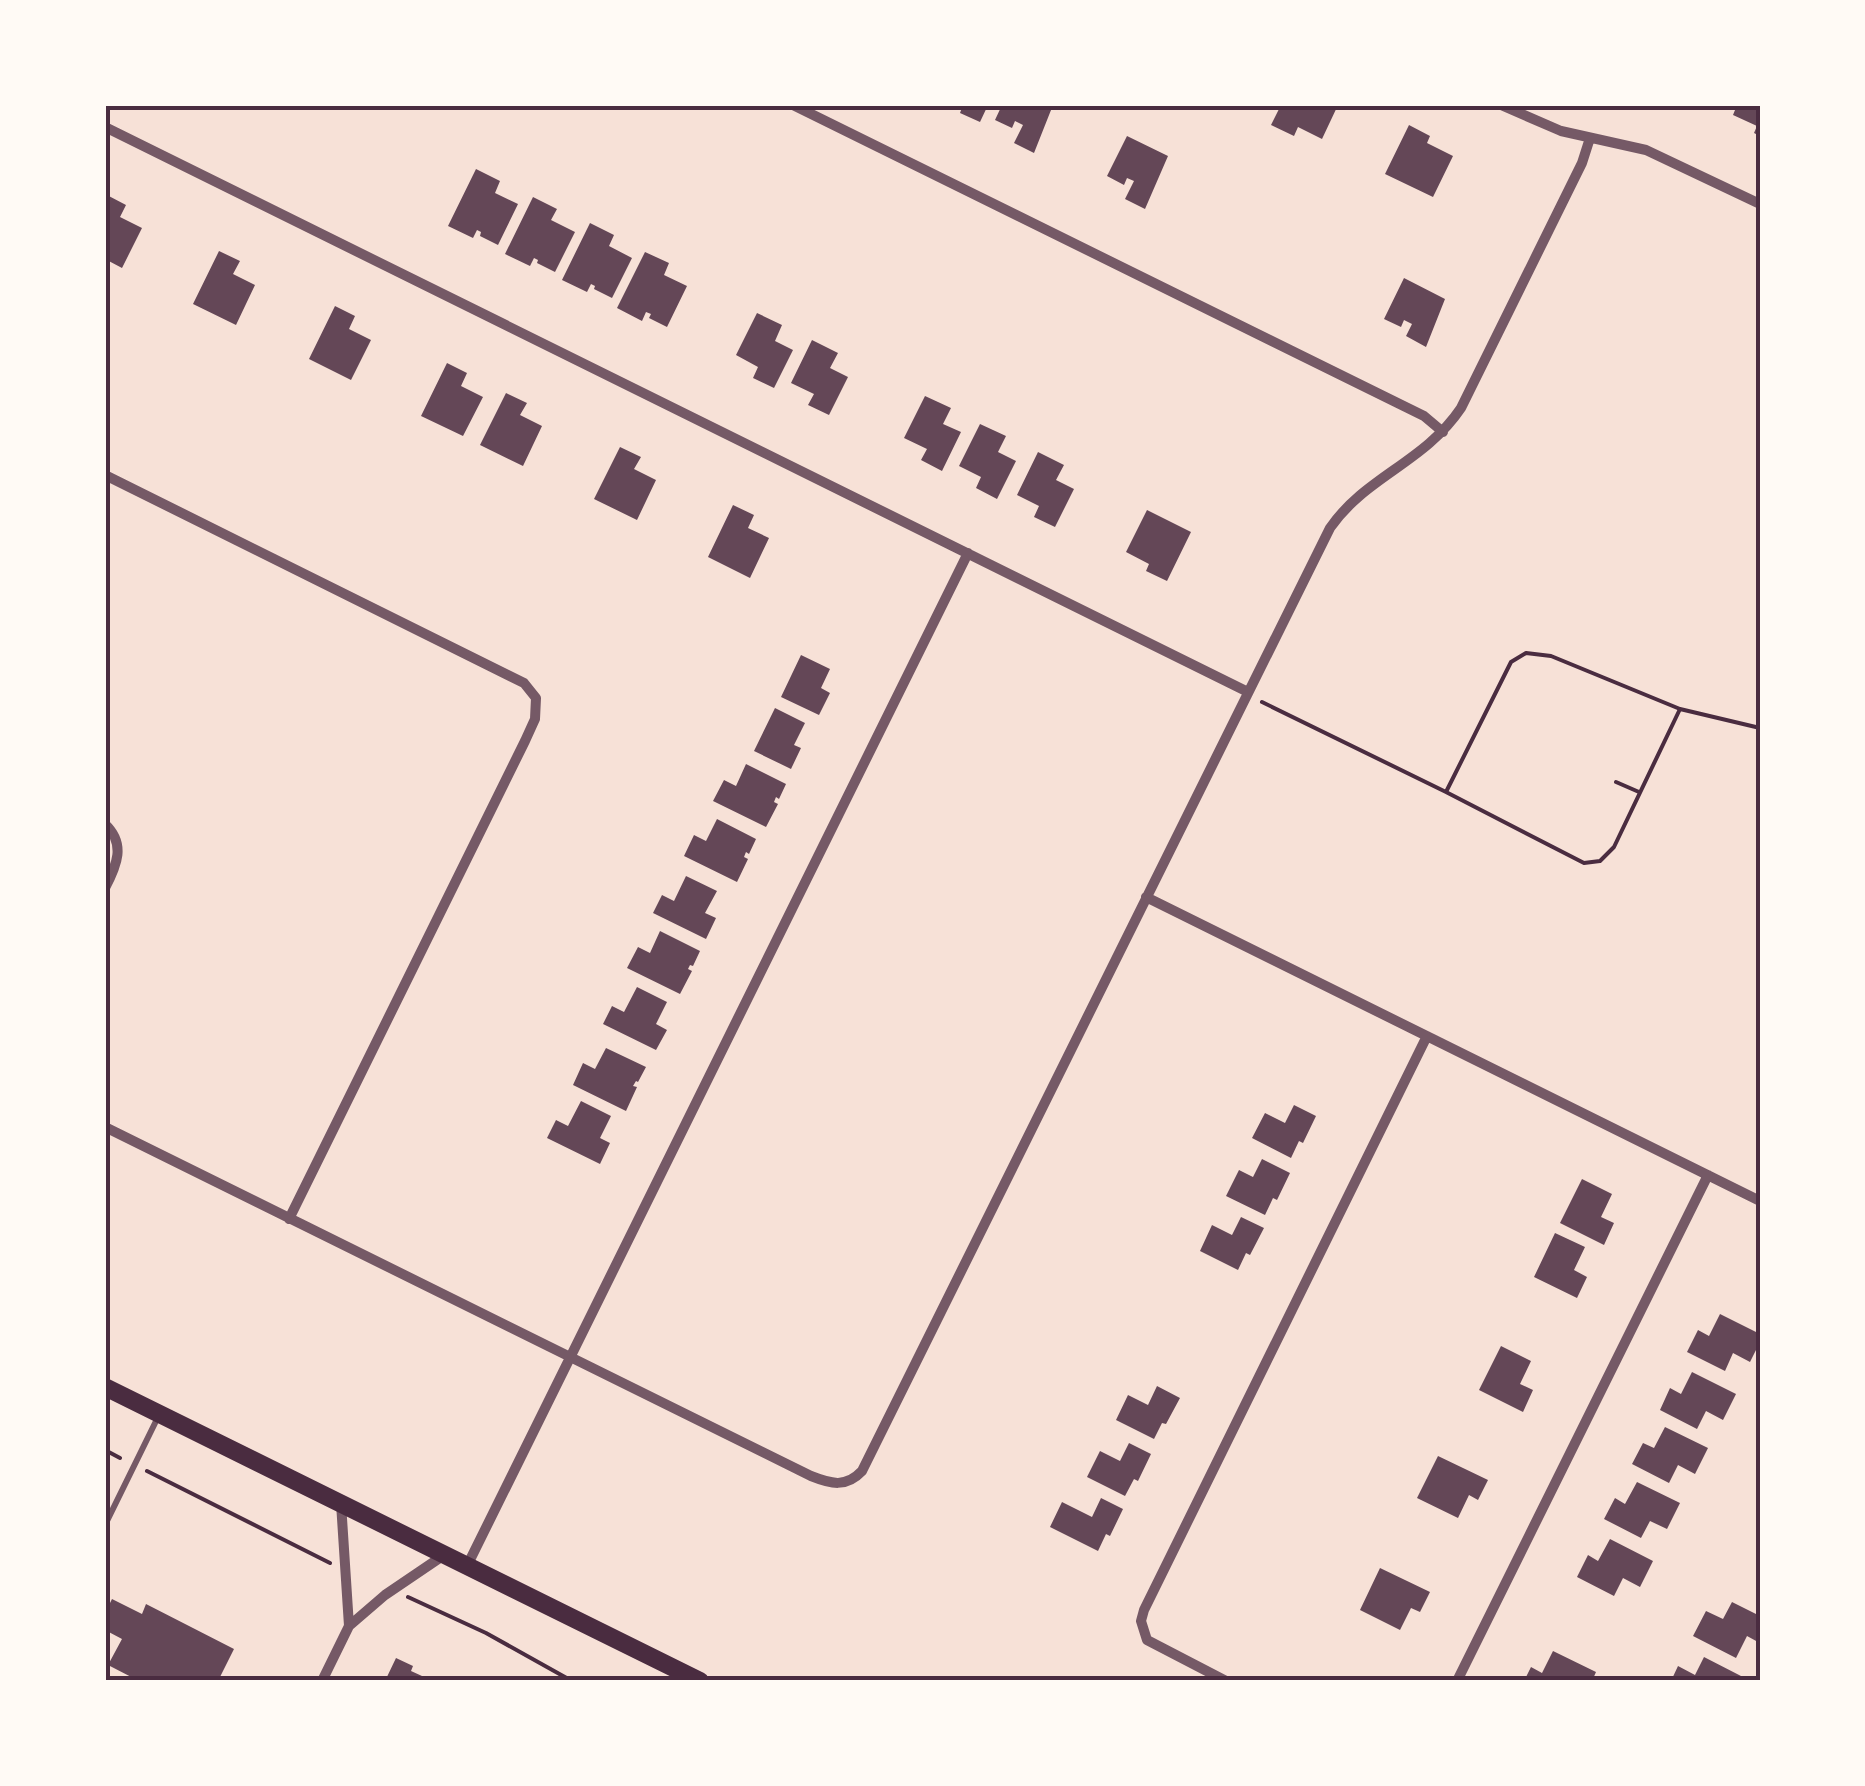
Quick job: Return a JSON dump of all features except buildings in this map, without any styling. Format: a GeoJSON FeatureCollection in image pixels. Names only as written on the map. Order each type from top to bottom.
{"type":"FeatureCollection","features":[{"type":"Feature","properties":{"kind":"main road"},"geometry":{"type":"LineString","coordinates":[[105,1387],[700,1681]]}},
{"type":"Feature","properties":{"kind":"street"},"geometry":{"type":"LineString","coordinates":[[792,105],[1424,416],[1443,432]]}},
{"type":"Feature","properties":{"kind":"street"},"geometry":{"type":"LineString","coordinates":[[1501,105],[1549,127],[1646,150],[1760,204]]}},
{"type":"Feature","properties":{"kind":"street"},"geometry":{"type":"LineString","coordinates":[[105,127],[1248,692]]}},
{"type":"Feature","properties":{"kind":"street"},"geometry":{"type":"LineString","coordinates":[[105,1127],[812,1476],[846,1483],[862,1471],[1326,536],[1342,510],[1359,494],[1420,454],[1443,432],[1473,386],[1582,163],[1590,138]]}},
{"type":"Feature","properties":{"kind":"street"},"geometry":{"type":"LineString","coordinates":[[105,475],[524,683],[536,698],[536,718],[289,1219]]}},
{"type":"Feature","properties":{"kind":"street"},"geometry":{"type":"LineString","coordinates":[[467,1566],[968,553]]}},
{"type":"Feature","properties":{"kind":"street"},"geometry":{"type":"LineString","coordinates":[[105,824],[114,832],[118,860],[105,888]]}},
{"type":"Feature","properties":{"kind":"street"},"geometry":{"type":"LineString","coordinates":[[1146,898],[1760,1201]]}},
{"type":"Feature","properties":{"kind":"street"},"geometry":{"type":"LineString","coordinates":[[1226,1681],[1156,1647],[1147,1640],[1141,1621],[1427,1036]]}},
{"type":"Feature","properties":{"kind":"street"},"geometry":{"type":"LineString","coordinates":[[1457,1681],[1708,1175]]}},
{"type":"Feature","properties":{"kind":"street"},"geometry":{"type":"LineString","coordinates":[[341,1504],[349,1626]]}},
{"type":"Feature","properties":{"kind":"street"},"geometry":{"type":"LineString","coordinates":[[322,1681],[349,1626],[384,1595],[444,1555]]}},
{"type":"Feature","properties":{"kind":"lane"},"geometry":{"type":"LineString","coordinates":[[105,1525],[160,1414]]}},
{"type":"Feature","properties":{"kind":"path"},"geometry":{"type":"LineString","coordinates":[[1446,792],[1511,662],[1526,653],[1551,656],[1680,708],[1760,728]]}},
{"type":"Feature","properties":{"kind":"path"},"geometry":{"type":"LineString","coordinates":[[1260,701],[1584,863],[1600,861],[1614,846],[1680,708]]}},
{"type":"Feature","properties":{"kind":"path"},"geometry":{"type":"LineString","coordinates":[[1616,782],[1640,792]]}},
{"type":"Feature","properties":{"kind":"path"},"geometry":{"type":"LineString","coordinates":[[105,1450],[331,1563]]}},
{"type":"Feature","properties":{"kind":"path"},"geometry":{"type":"LineString","coordinates":[[404,1595],[486,1633],[572,1681]]}}]}
